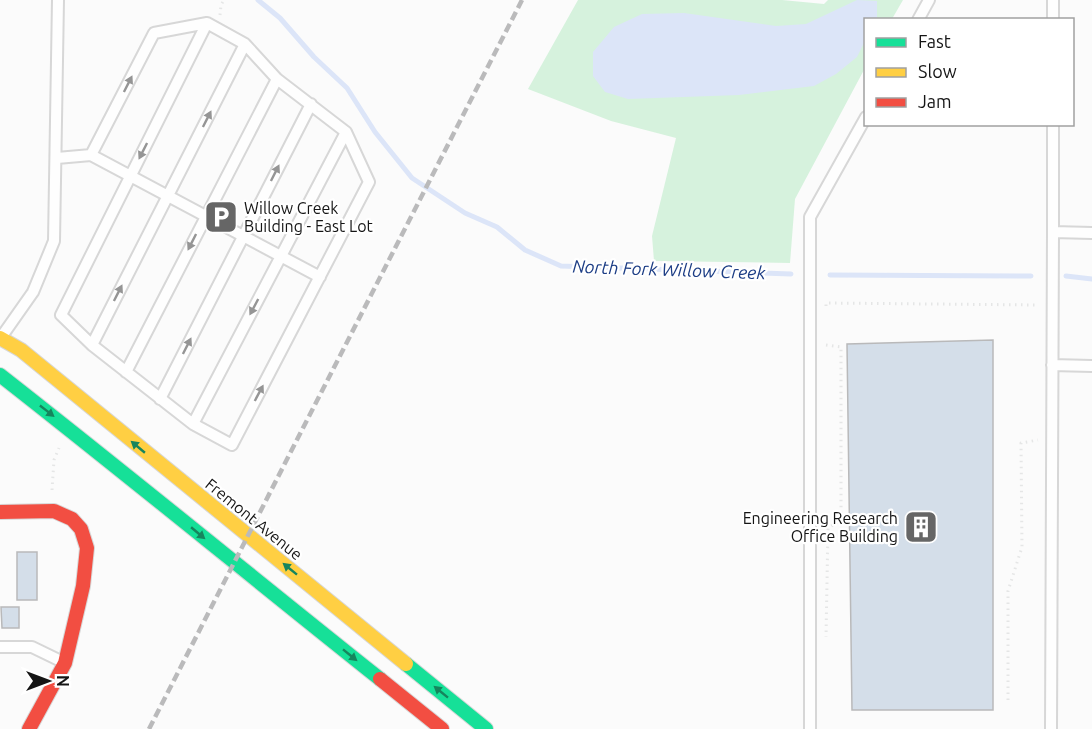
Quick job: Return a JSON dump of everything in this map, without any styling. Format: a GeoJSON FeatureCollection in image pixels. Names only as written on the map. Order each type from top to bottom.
{"type":"FeatureCollection","features":[{"type":"Feature","properties":{"kind":"street","name":"Fremont Avenue"},"geometry":{"type":"LineString","coordinates":[[0,339],[21,350],[486,729]]}},
{"type":"Feature","properties":{"kind":"street"},"geometry":{"type":"LineString","coordinates":[[0,375],[143,487],[234,563],[442,729]]}},
{"type":"Feature","properties":{"kind":"street"},"geometry":{"type":"LineString","coordinates":[[0,512],[54,511],[72,519],[81,529],[87,548],[83,586],[65,663],[29,729]]}},
{"type":"Feature","properties":{"kind":"lane"},"geometry":{"type":"LineString","coordinates":[[0,339],[33,292],[54,241],[58,0]]}},
{"type":"Feature","properties":{"kind":"lane"},"geometry":{"type":"LineString","coordinates":[[919,18],[929,0]]}},
{"type":"Feature","properties":{"kind":"lane"},"geometry":{"type":"LineString","coordinates":[[1053,0],[1053,18]]}},
{"type":"Feature","properties":{"kind":"lane"},"geometry":{"type":"LineString","coordinates":[[91,155],[154,33],[207,23],[245,44],[277,79],[346,132],[369,183],[232,445],[193,424],[160,399],[92,345],[61,315],[207,23]]}},
{"type":"Feature","properties":{"kind":"lane"},"geometry":{"type":"LineString","coordinates":[[92,345],[245,44]]}},
{"type":"Feature","properties":{"kind":"lane"},"geometry":{"type":"LineString","coordinates":[[126,372],[277,79]]}},
{"type":"Feature","properties":{"kind":"lane"},"geometry":{"type":"LineString","coordinates":[[160,399],[311,104]]}},
{"type":"Feature","properties":{"kind":"lane"},"geometry":{"type":"LineString","coordinates":[[810,729],[810,217],[864,121]]}},
{"type":"Feature","properties":{"kind":"lane"},"geometry":{"type":"LineString","coordinates":[[1051,729],[1053,126]]}},
{"type":"Feature","properties":{"kind":"lane"},"geometry":{"type":"LineString","coordinates":[[193,424],[346,132]]}},
{"type":"Feature","properties":{"kind":"lane"},"geometry":{"type":"LineString","coordinates":[[57,158],[91,155],[320,277]]}},
{"type":"Feature","properties":{"kind":"lane"},"geometry":{"type":"LineString","coordinates":[[1053,232],[1092,233]]}},
{"type":"Feature","properties":{"kind":"lane"},"geometry":{"type":"LineString","coordinates":[[1052,365],[1092,366]]}},
{"type":"Feature","properties":{"kind":"lane"},"geometry":{"type":"LineString","coordinates":[[0,647],[32,647],[65,663]]}},
{"type":"Feature","properties":{"kind":"path"},"geometry":{"type":"LineString","coordinates":[[220,17],[221,4],[224,0]]}},
{"type":"Feature","properties":{"kind":"path"},"geometry":{"type":"LineString","coordinates":[[826,307],[826,303],[1038,304],[1038,315]]}},
{"type":"Feature","properties":{"kind":"path"},"geometry":{"type":"LineString","coordinates":[[826,337],[826,347],[841,347],[841,520],[828,528],[826,639]]}},
{"type":"Feature","properties":{"kind":"path"},"geometry":{"type":"LineString","coordinates":[[1008,700],[1008,591],[1022,547],[1021,443],[1038,440],[1038,429]]}},
{"type":"Feature","properties":{"kind":"path"},"geometry":{"type":"LineString","coordinates":[[50,490],[53,489],[54,460],[63,444]]}},
{"type":"Feature","properties":{"kind":"green space"},"geometry":{"type":"Polygon","coordinates":[[[578,0],[782,0],[824,4],[828,0],[903,0],[893,18],[864,18],[864,70],[795,199],[790,263],[654,261],[652,236],[676,138],[611,121],[528,89],[578,0]]]}},
{"type":"Feature","properties":{"kind":"water"},"geometry":{"type":"Polygon","coordinates":[[[857,0],[877,1],[877,18],[864,18],[864,43],[857,57],[836,74],[814,86],[739,95],[628,99],[605,92],[593,76],[593,52],[614,27],[642,14],[684,13],[776,26],[806,24],[857,0]]]}},
{"type":"Feature","properties":{"kind":"building","name":"Engineering Research Office Building"},"geometry":{"type":"Polygon","coordinates":[[[993,340],[993,710],[852,710],[847,344],[993,340]]]}},
{"type":"Feature","properties":{"kind":"building"},"geometry":{"type":"Polygon","coordinates":[[[17,552],[37,552],[37,600],[17,600],[17,552]]]}},
{"type":"Feature","properties":{"kind":"building"},"geometry":{"type":"Polygon","coordinates":[[[1,607],[19,607],[19,628],[2,628],[1,607]]]}},
{"type":"Feature","properties":{"kind":"waterway","name":"North Fork Willow Creek"},"geometry":{"type":"LineString","coordinates":[[258,0],[280,18],[314,57],[347,88],[375,132],[412,178],[465,213],[497,227],[525,250],[561,266],[791,274]]}},
{"type":"Feature","properties":{"kind":"waterway","name":"North Fork Willow Creek"},"geometry":{"type":"LineString","coordinates":[[830,275],[1031,276]]}},
{"type":"Feature","properties":{"kind":"waterway","name":"North Fork Willow Creek"},"geometry":{"type":"LineString","coordinates":[[1066,276],[1092,279]]}},
{"type":"Feature","properties":{"kind":"railway"},"geometry":{"type":"LineString","coordinates":[[149,729],[522,0]]}},
{"type":"Feature","properties":{"kind":"traffic: fast"},"geometry":{"type":"LineString","coordinates":[[0,375],[380,679]]}},
{"type":"Feature","properties":{"kind":"traffic: fast"},"geometry":{"type":"LineString","coordinates":[[406,664],[486,729]]}},
{"type":"Feature","properties":{"kind":"traffic: slow"},"geometry":{"type":"LineString","coordinates":[[0,338],[21,350],[406,664]]}},
{"type":"Feature","properties":{"kind":"traffic: jam"},"geometry":{"type":"LineString","coordinates":[[0,512],[54,511],[72,519],[81,529],[87,548],[83,586],[65,663],[29,729]]}},
{"type":"Feature","properties":{"kind":"traffic: jam"},"geometry":{"type":"LineString","coordinates":[[380,679],[442,729]]}},
{"type":"Feature","properties":{"kind":"place","name":"Willow Creek Building - East Lot"},"geometry":{"type":"Point","coordinates":[221,217]}},
{"type":"Feature","properties":{"kind":"place","name":"Engineering Research Office Building"},"geometry":{"type":"Point","coordinates":[921,527]}}]}
